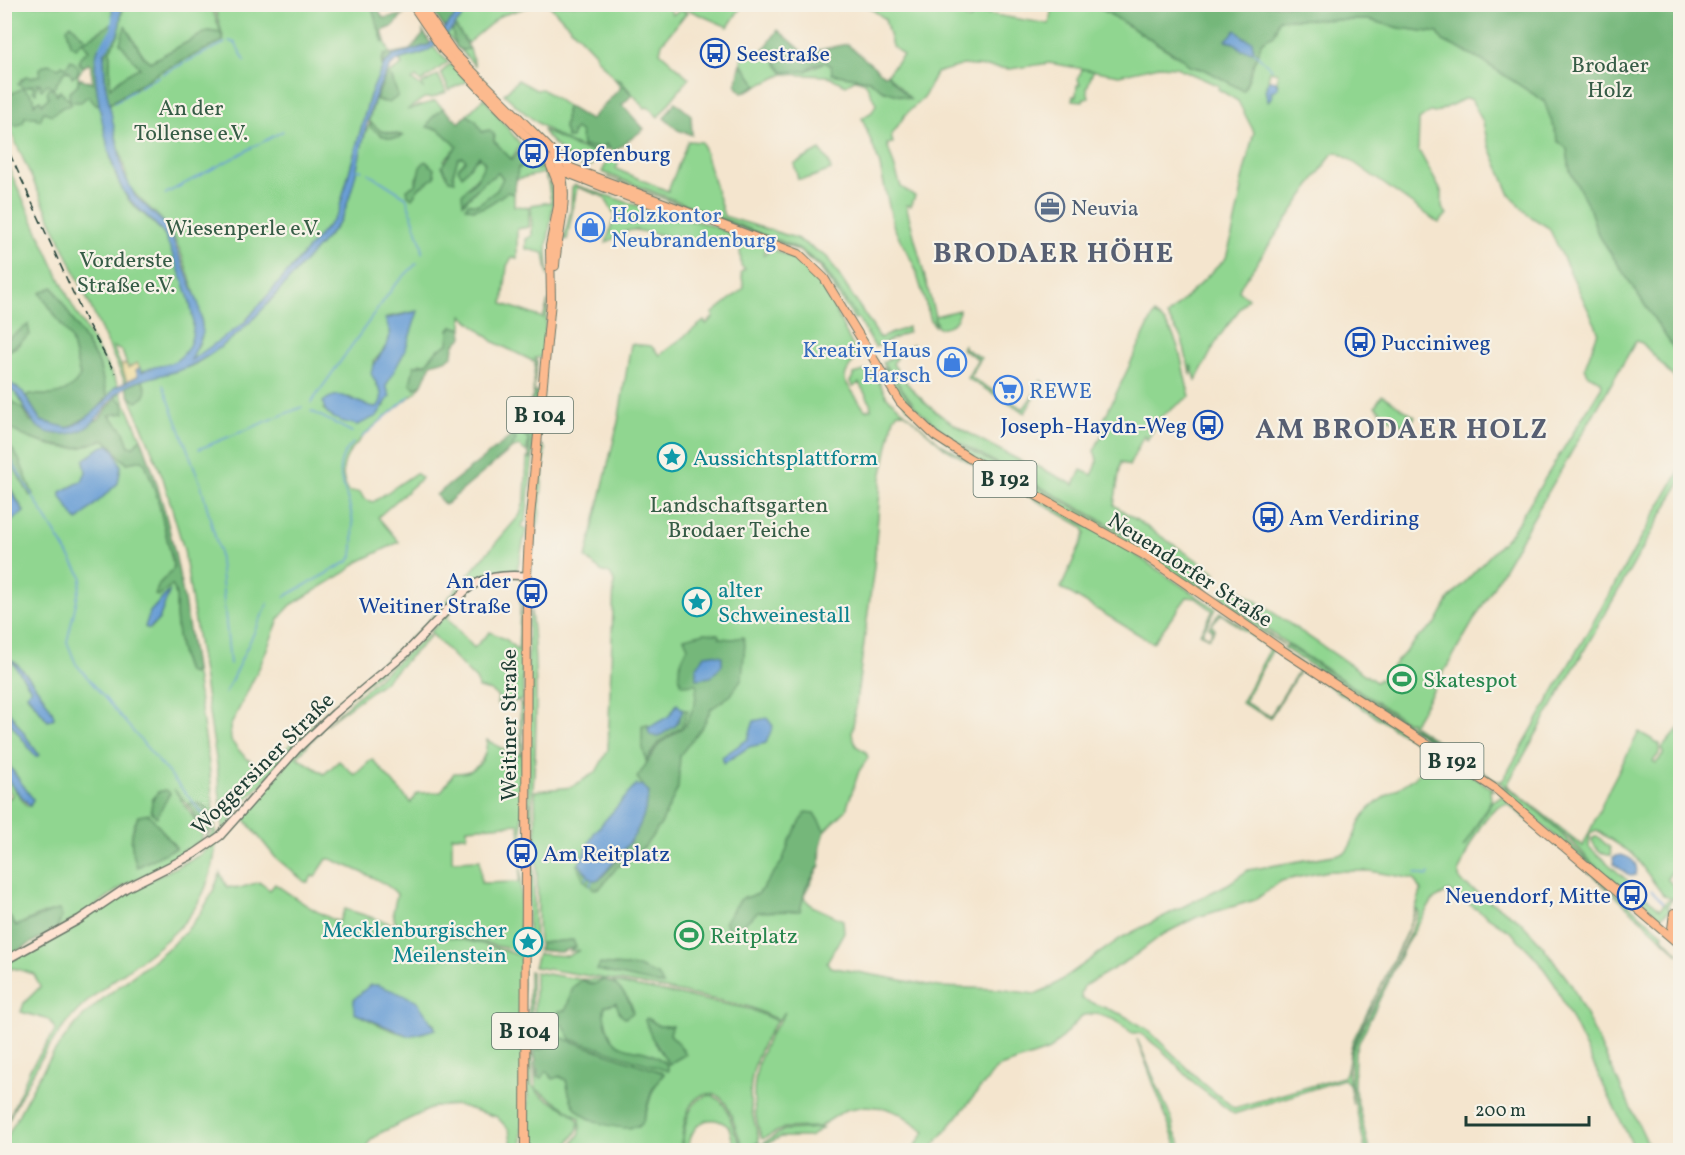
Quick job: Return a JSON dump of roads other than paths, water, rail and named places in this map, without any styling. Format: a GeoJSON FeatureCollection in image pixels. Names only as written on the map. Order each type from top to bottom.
{"type":"FeatureCollection","features":[{"type":"Feature","properties":{"kind":"main road","name":"Weitiner Straße"},"geometry":{"type":"LineString","coordinates":[[412,4],[441,43],[551,156],[557,180],[558,206],[550,246],[551,301]]}},
{"type":"Feature","properties":{"kind":"main road","name":"Weitiner Straße"},"geometry":{"type":"LineString","coordinates":[[420,4],[435,34]]}},
{"type":"Feature","properties":{"kind":"main road","name":"Neuendorfer Straße"},"geometry":{"type":"LineString","coordinates":[[551,156],[594,181],[646,203],[695,214],[787,248],[811,263],[830,287],[900,402],[943,442],[1144,555],[1512,800],[1680,944]]}},
{"type":"Feature","properties":{"kind":"main road","name":"Neuendorfer Straße"},"geometry":{"type":"LineString","coordinates":[[551,156],[562,171],[578,178],[594,181]]}},
{"type":"Feature","properties":{"kind":"main road"},"geometry":{"type":"LineString","coordinates":[[557,180],[562,171],[571,168]]}},
{"type":"Feature","properties":{"kind":"main road","name":"Weitiner Straße"},"geometry":{"type":"LineString","coordinates":[[525,1150],[527,576],[551,301],[565,186],[562,171]]}},
{"type":"Feature","properties":{"kind":"main road"},"geometry":{"type":"LineString","coordinates":[[565,186],[578,178]]}},
{"type":"Feature","properties":{"kind":"main road","name":"Woggersiner Straße"},"geometry":{"type":"LineString","coordinates":[[4,961],[80,919],[133,883],[207,846],[227,830],[321,726],[405,654],[465,591],[482,581],[495,577],[527,576]]}},
{"type":"Feature","properties":{"kind":"main road"},"geometry":{"type":"LineString","coordinates":[[1674,913],[1672,929],[1680,944]]}},
{"type":"Feature","properties":{"kind":"water"},"geometry":{"type":"Polygon","coordinates":[[[466,5],[473,5],[432,48],[396,62],[389,69],[374,99],[354,182],[342,217],[268,304],[241,331],[194,364],[129,385],[112,399],[92,423],[83,429],[58,434],[46,432],[38,427],[19,397],[5,387],[5,380],[23,392],[41,421],[68,428],[95,411],[114,388],[138,376],[136,370],[140,368],[142,372],[177,360],[188,348],[192,334],[193,318],[189,300],[165,236],[156,224],[128,198],[113,165],[107,145],[96,81],[97,52],[100,46],[110,40],[104,54],[105,83],[123,172],[135,196],[168,227],[199,305],[203,333],[191,360],[243,324],[338,214],[370,95],[383,66],[393,56],[429,45],[466,5]]]}},
{"type":"Feature","properties":{"kind":"water"},"geometry":{"type":"Polygon","coordinates":[[[1236,30],[1243,37],[1252,41],[1254,52],[1242,50],[1236,44],[1226,40],[1236,30]]]}},
{"type":"Feature","properties":{"kind":"water"},"geometry":{"type":"Polygon","coordinates":[[[1270,80],[1276,81],[1278,88],[1271,92],[1272,96],[1268,101],[1265,90],[1270,80]]]}},
{"type":"Feature","properties":{"kind":"water"},"geometry":{"type":"Polygon","coordinates":[[[418,311],[405,351],[386,386],[390,396],[377,416],[358,425],[331,416],[324,408],[323,402],[330,397],[343,396],[377,407],[381,394],[371,373],[386,348],[390,336],[385,319],[418,311]]]}},
{"type":"Feature","properties":{"kind":"water"},"geometry":{"type":"Polygon","coordinates":[[[109,445],[115,451],[121,466],[118,483],[77,521],[61,497],[61,492],[82,481],[86,472],[84,460],[101,447],[109,445]]]}},
{"type":"Feature","properties":{"kind":"water"},"geometry":{"type":"Polygon","coordinates":[[[4,479],[24,512],[5,526],[4,526],[4,479]]]}},
{"type":"Feature","properties":{"kind":"water"},"geometry":{"type":"Polygon","coordinates":[[[170,590],[159,619],[149,629],[145,627],[150,612],[170,590]]]}},
{"type":"Feature","properties":{"kind":"water"},"geometry":{"type":"Polygon","coordinates":[[[705,655],[722,656],[722,665],[711,677],[696,679],[696,668],[705,655]]]}},
{"type":"Feature","properties":{"kind":"water"},"geometry":{"type":"Polygon","coordinates":[[[11,660],[22,669],[36,687],[49,705],[54,718],[48,721],[27,694],[31,689],[11,660]]]}},
{"type":"Feature","properties":{"kind":"water"},"geometry":{"type":"Polygon","coordinates":[[[677,704],[683,710],[676,725],[658,737],[650,735],[648,728],[669,716],[677,704]]]}},
{"type":"Feature","properties":{"kind":"water"},"geometry":{"type":"Polygon","coordinates":[[[5,706],[39,755],[36,757],[5,716],[5,706]]]}},
{"type":"Feature","properties":{"kind":"water"},"geometry":{"type":"Polygon","coordinates":[[[767,718],[773,726],[766,743],[749,747],[724,763],[722,757],[748,739],[754,721],[767,718]]]}},
{"type":"Feature","properties":{"kind":"water"},"geometry":{"type":"Polygon","coordinates":[[[4,759],[33,799],[30,806],[5,777],[4,759]]]}},
{"type":"Feature","properties":{"kind":"water"},"geometry":{"type":"Polygon","coordinates":[[[636,785],[643,786],[649,793],[646,809],[637,832],[599,880],[592,880],[579,864],[594,833],[636,785]]]}},
{"type":"Feature","properties":{"kind":"water"},"geometry":{"type":"Polygon","coordinates":[[[1620,855],[1633,861],[1637,871],[1636,875],[1630,876],[1614,864],[1613,857],[1620,855]]]}},
{"type":"Feature","properties":{"kind":"water"},"geometry":{"type":"Polygon","coordinates":[[[370,985],[378,985],[416,1000],[436,1029],[409,1036],[354,1013],[354,999],[370,985]]]}},
{"type":"Feature","properties":{"kind":"waterway"},"geometry":{"type":"LineString","coordinates":[[103,48],[115,30],[117,4]]}},
{"type":"Feature","properties":{"kind":"waterway"},"geometry":{"type":"LineString","coordinates":[[229,41],[235,43],[245,61]]}},
{"type":"Feature","properties":{"kind":"waterway"},"geometry":{"type":"LineString","coordinates":[[210,50],[225,43]]}},
{"type":"Feature","properties":{"kind":"waterway"},"geometry":{"type":"LineString","coordinates":[[186,62],[208,51]]}},
{"type":"Feature","properties":{"kind":"waterway"},"geometry":{"type":"LineString","coordinates":[[1254,52],[1272,69]]}},
{"type":"Feature","properties":{"kind":"waterway"},"geometry":{"type":"LineString","coordinates":[[162,74],[184,63]]}},
{"type":"Feature","properties":{"kind":"waterway"},"geometry":{"type":"LineString","coordinates":[[139,87],[159,76]]}},
{"type":"Feature","properties":{"kind":"waterway"},"geometry":{"type":"LineString","coordinates":[[115,102],[136,89]]}},
{"type":"Feature","properties":{"kind":"waterway"},"geometry":{"type":"LineString","coordinates":[[259,144],[283,131]]}},
{"type":"Feature","properties":{"kind":"waterway"},"geometry":{"type":"LineString","coordinates":[[237,156],[258,144]]}},
{"type":"Feature","properties":{"kind":"waterway"},"geometry":{"type":"LineString","coordinates":[[165,194],[235,157]]}},
{"type":"Feature","properties":{"kind":"waterway"},"geometry":{"type":"LineString","coordinates":[[355,170],[362,170]]}},
{"type":"Feature","properties":{"kind":"waterway"},"geometry":{"type":"LineString","coordinates":[[368,173],[406,197],[422,246],[422,253]]}},
{"type":"Feature","properties":{"kind":"waterway"},"geometry":{"type":"LineString","coordinates":[[311,403],[394,286],[417,263]]}},
{"type":"Feature","properties":{"kind":"waterway"},"geometry":{"type":"LineString","coordinates":[[163,385],[201,485],[219,551],[230,664]]}},
{"type":"Feature","properties":{"kind":"waterway"},"geometry":{"type":"LineString","coordinates":[[361,438],[410,396]]}},
{"type":"Feature","properties":{"kind":"waterway"},"geometry":{"type":"LineString","coordinates":[[199,449],[302,407]]}},
{"type":"Feature","properties":{"kind":"waterway"},"geometry":{"type":"LineString","coordinates":[[311,411],[352,432]]}},
{"type":"Feature","properties":{"kind":"waterway"},"geometry":{"type":"LineString","coordinates":[[284,597],[349,561],[352,556],[352,519],[340,467],[346,452],[353,443]]}},
{"type":"Feature","properties":{"kind":"waterway"},"geometry":{"type":"LineString","coordinates":[[4,449],[82,577],[67,642],[76,664],[209,821]]}},
{"type":"Feature","properties":{"kind":"waterway"},"geometry":{"type":"LineString","coordinates":[[225,694],[268,603]]}},
{"type":"Feature","properties":{"kind":"waterway"},"geometry":{"type":"LineString","coordinates":[[1415,873],[1427,876],[1429,873]]}},
{"type":"Feature","properties":{"kind":"waterway"},"geometry":{"type":"LineString","coordinates":[[585,880],[588,876]]}},
{"type":"Feature","properties":{"kind":"waterway"},"geometry":{"type":"LineString","coordinates":[[590,886],[592,880]]}},
{"type":"Feature","properties":{"kind":"waterway"},"geometry":{"type":"LineString","coordinates":[[1651,890],[1663,903]]}},
{"type":"Feature","properties":{"kind":"railway"},"geometry":{"type":"LineString","coordinates":[[4,141],[84,317],[115,373]]}},
{"type":"Feature","properties":{"kind":"place","name":"Seestraße"},"geometry":{"type":"Point","coordinates":[715,53]}},
{"type":"Feature","properties":{"kind":"place","name":"Hopfenburg"},"geometry":{"type":"Point","coordinates":[533,153]}},
{"type":"Feature","properties":{"kind":"place","name":"Neuvia"},"geometry":{"type":"Point","coordinates":[1050,207]}},
{"type":"Feature","properties":{"kind":"place","name":"Holzkontor Neubrandenburg"},"geometry":{"type":"Point","coordinates":[590,227]}},
{"type":"Feature","properties":{"kind":"place","name":"Pucciniweg"},"geometry":{"type":"Point","coordinates":[1360,342]}},
{"type":"Feature","properties":{"kind":"place","name":"Kreativ-Haus Harsch"},"geometry":{"type":"Point","coordinates":[952,362]}},
{"type":"Feature","properties":{"kind":"place","name":"REWE"},"geometry":{"type":"Point","coordinates":[1008,390]}},
{"type":"Feature","properties":{"kind":"place","name":"Joseph-Haydn-Weg"},"geometry":{"type":"Point","coordinates":[1208,425]}},
{"type":"Feature","properties":{"kind":"place","name":"Aussichtsplattform"},"geometry":{"type":"Point","coordinates":[672,457]}},
{"type":"Feature","properties":{"kind":"place","name":"Am Verdiring"},"geometry":{"type":"Point","coordinates":[1268,517]}},
{"type":"Feature","properties":{"kind":"place","name":"An der Weitiner Straße"},"geometry":{"type":"Point","coordinates":[532,593]}},
{"type":"Feature","properties":{"kind":"place","name":"alter Schweinestall"},"geometry":{"type":"Point","coordinates":[697,602]}},
{"type":"Feature","properties":{"kind":"place","name":"Skatespot"},"geometry":{"type":"Point","coordinates":[1402,679]}},
{"type":"Feature","properties":{"kind":"place","name":"Am Reitplatz"},"geometry":{"type":"Point","coordinates":[522,853]}},
{"type":"Feature","properties":{"kind":"place","name":"Neuendorf, Mitte"},"geometry":{"type":"Point","coordinates":[1632,895]}},
{"type":"Feature","properties":{"kind":"place","name":"Reitplatz"},"geometry":{"type":"Point","coordinates":[689,935]}},
{"type":"Feature","properties":{"kind":"place","name":"Mecklenburgischer Meilenstein"},"geometry":{"type":"Point","coordinates":[528,942]}},
{"type":"Feature","properties":{"kind":"district","name":"BRODAER HÖHE"},"geometry":{"type":"Point","coordinates":[1054,252]}},
{"type":"Feature","properties":{"kind":"district","name":"AM BRODAER HOLZ"},"geometry":{"type":"Point","coordinates":[1402,428]}},
{"type":"Feature","properties":{"kind":"park label","name":"Brodaer Holz"},"geometry":{"type":"Point","coordinates":[1610,76]}},
{"type":"Feature","properties":{"kind":"park label","name":"An der Tollense e.V."},"geometry":{"type":"Point","coordinates":[191,120]}},
{"type":"Feature","properties":{"kind":"park label","name":"Wiesenperle e.V."},"geometry":{"type":"Point","coordinates":[243,227]}},
{"type":"Feature","properties":{"kind":"park label","name":"Vorderste Straße e.V."},"geometry":{"type":"Point","coordinates":[126,272]}},
{"type":"Feature","properties":{"kind":"park label","name":"Landschaftsgarten Brodaer Teiche"},"geometry":{"type":"Point","coordinates":[739,516]}}]}
